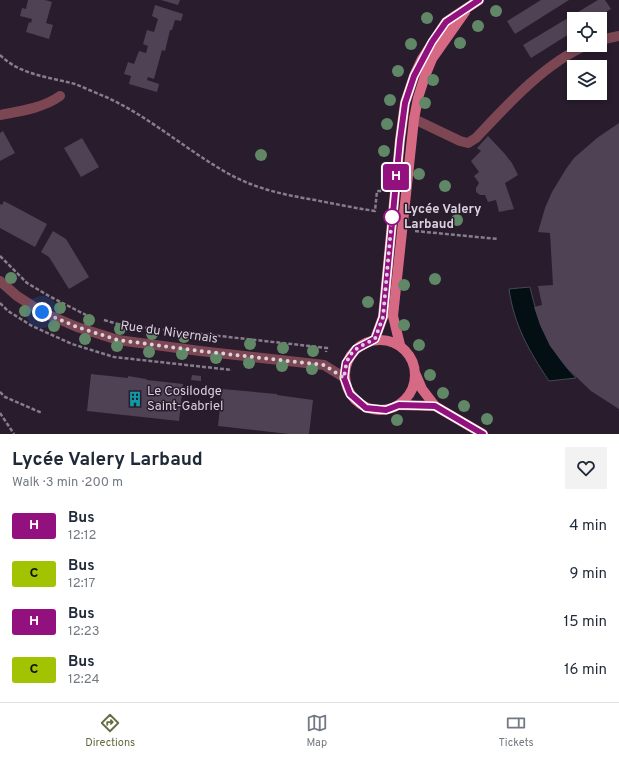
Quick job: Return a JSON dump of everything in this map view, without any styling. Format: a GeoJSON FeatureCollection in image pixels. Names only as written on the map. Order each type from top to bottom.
{"type":"FeatureCollection","features":[{"type":"Feature","properties":{"kind":"main road"},"geometry":{"type":"LineString","coordinates":[[375,339],[383,317],[405,103],[414,76],[432,42],[446,22],[467,3],[479,0]]}},
{"type":"Feature","properties":{"kind":"main road"},"geometry":{"type":"LineString","coordinates":[[400,345],[393,316],[414,119],[418,98],[432,59],[467,3]]}},
{"type":"Feature","properties":{"kind":"main road"},"geometry":{"type":"LineString","coordinates":[[416,375],[414,387],[408,397],[399,405],[386,410],[366,408],[350,394],[344,378],[346,363],[356,349],[375,339],[388,340],[400,345],[412,358],[416,375],[422,389],[435,406],[483,434]]}},
{"type":"Feature","properties":{"kind":"main road"},"geometry":{"type":"LineString","coordinates":[[399,405],[435,406]]}},
{"type":"Feature","properties":{"kind":"street"},"geometry":{"type":"LineString","coordinates":[[607,39],[619,36]]}},
{"type":"Feature","properties":{"kind":"street"},"geometry":{"type":"LineString","coordinates":[[414,119],[460,141],[468,143],[476,138],[512,99],[539,76],[575,52]]}},
{"type":"Feature","properties":{"kind":"street"},"geometry":{"type":"LineString","coordinates":[[0,115],[40,106],[52,102],[60,96]]}},
{"type":"Feature","properties":{"kind":"street","name":"Rue du Nivernais"},"geometry":{"type":"LineString","coordinates":[[0,281],[17,296],[42,312],[77,327],[118,340],[324,365],[344,378]]}},
{"type":"Feature","properties":{"kind":"path"},"geometry":{"type":"LineString","coordinates":[[0,55],[18,68],[25,71],[38,76],[76,85],[125,106],[215,165],[241,180],[263,189],[285,195],[358,208]]}},
{"type":"Feature","properties":{"kind":"path"},"geometry":{"type":"LineString","coordinates":[[402,229],[498,239]]}},
{"type":"Feature","properties":{"kind":"path"},"geometry":{"type":"LineString","coordinates":[[0,256],[27,283],[49,296],[93,316]]}},
{"type":"Feature","properties":{"kind":"path"},"geometry":{"type":"LineString","coordinates":[[100,318],[120,325],[327,348],[324,365]]}},
{"type":"Feature","properties":{"kind":"path"},"geometry":{"type":"LineString","coordinates":[[0,392],[6,397],[42,413]]}},
{"type":"Feature","properties":{"kind":"path"},"geometry":{"type":"LineString","coordinates":[[0,413],[14,434]]}},
{"type":"Feature","properties":{"kind":"shaded area"},"geometry":{"type":"Polygon","coordinates":[[[530,287],[537,314],[546,336],[559,357],[576,378],[549,381],[523,337],[511,302],[509,289],[530,287]]]}},
{"type":"Feature","properties":{"kind":"building"},"geometry":{"type":"Polygon","coordinates":[[[28,0],[45,0],[52,2],[46,23],[53,25],[49,39],[26,32],[29,22],[31,23],[32,19],[20,16],[22,8],[26,9],[28,0]]]}},
{"type":"Feature","properties":{"kind":"building"},"geometry":{"type":"Polygon","coordinates":[[[161,0],[180,0],[178,5],[161,0]]]}},
{"type":"Feature","properties":{"kind":"building"},"geometry":{"type":"Polygon","coordinates":[[[541,0],[569,0],[515,34],[507,21],[541,0]]]}},
{"type":"Feature","properties":{"kind":"building"},"geometry":{"type":"Polygon","coordinates":[[[598,0],[605,0],[611,9],[606,12],[578,12],[598,0]]]}},
{"type":"Feature","properties":{"kind":"building"},"geometry":{"type":"Polygon","coordinates":[[[155,5],[183,14],[181,21],[175,20],[172,30],[170,30],[165,51],[162,50],[154,79],[148,77],[147,80],[159,84],[157,92],[129,84],[131,76],[124,74],[128,62],[134,64],[139,51],[146,53],[148,46],[143,44],[147,30],[154,32],[158,19],[152,16],[155,5]]]}},
{"type":"Feature","properties":{"kind":"building"},"geometry":{"type":"Polygon","coordinates":[[[567,19],[567,35],[531,58],[523,45],[567,19]]]}},
{"type":"Feature","properties":{"kind":"building"},"geometry":{"type":"Polygon","coordinates":[[[619,123],[619,409],[591,391],[567,368],[550,346],[540,325],[534,307],[542,305],[538,286],[553,285],[550,233],[538,232],[545,208],[552,192],[574,158],[597,138],[619,123]]]}},
{"type":"Feature","properties":{"kind":"building"},"geometry":{"type":"Polygon","coordinates":[[[3,131],[15,153],[0,161],[0,133],[3,131]]]}},
{"type":"Feature","properties":{"kind":"building"},"geometry":{"type":"Polygon","coordinates":[[[488,136],[512,163],[518,175],[505,183],[514,209],[499,212],[496,200],[488,202],[485,195],[480,195],[476,192],[476,188],[479,183],[474,176],[479,172],[471,161],[481,151],[477,148],[488,136]]]}},
{"type":"Feature","properties":{"kind":"building"},"geometry":{"type":"Polygon","coordinates":[[[82,138],[99,167],[81,177],[64,148],[82,138]]]}},
{"type":"Feature","properties":{"kind":"building"},"geometry":{"type":"Polygon","coordinates":[[[4,201],[47,224],[35,247],[0,228],[0,204],[2,205],[4,201]]]}},
{"type":"Feature","properties":{"kind":"building"},"geometry":{"type":"Polygon","coordinates":[[[53,231],[66,239],[89,277],[69,289],[49,257],[41,252],[53,231]]]}},
{"type":"Feature","properties":{"kind":"building","name":"Le Cosilodge Saint-Gabriel"},"geometry":{"type":"Polygon","coordinates":[[[91,374],[128,378],[128,376],[147,380],[183,384],[179,421],[87,411],[91,374]]]}},
{"type":"Feature","properties":{"kind":"building"},"geometry":{"type":"Polygon","coordinates":[[[192,375],[201,376],[201,381],[191,380],[192,375]]]}},
{"type":"Feature","properties":{"kind":"building","name":"Le Cosilodge Saint-Gabriel"},"geometry":{"type":"Polygon","coordinates":[[[222,389],[277,394],[313,400],[309,434],[289,434],[218,426],[222,389]]]}},
{"type":"Feature","properties":{"kind":"bus line","name":"H"},"geometry":{"type":"LineString","coordinates":[[479,0],[446,22],[432,42],[414,76],[405,103],[400,140],[383,317],[375,339],[356,349],[346,363],[344,378],[350,394],[366,408],[386,410],[399,405],[435,406],[483,434]]}},
{"type":"Feature","properties":{"kind":"place","name":"Lycée Valery Larbaud"},"geometry":{"type":"Point","coordinates":[392,217]}},
{"type":"Feature","properties":{"kind":"place","name":"Le Cosilodge Saint-Gabriel"},"geometry":{"type":"Point","coordinates":[135,399]}},
{"type":"Feature","properties":{"kind":"route"},"geometry":{"type":"LineString","coordinates":[[42,312],[77,327],[118,340],[324,365],[344,378],[346,363],[356,349],[375,339],[383,317],[392,217]]}}]}
